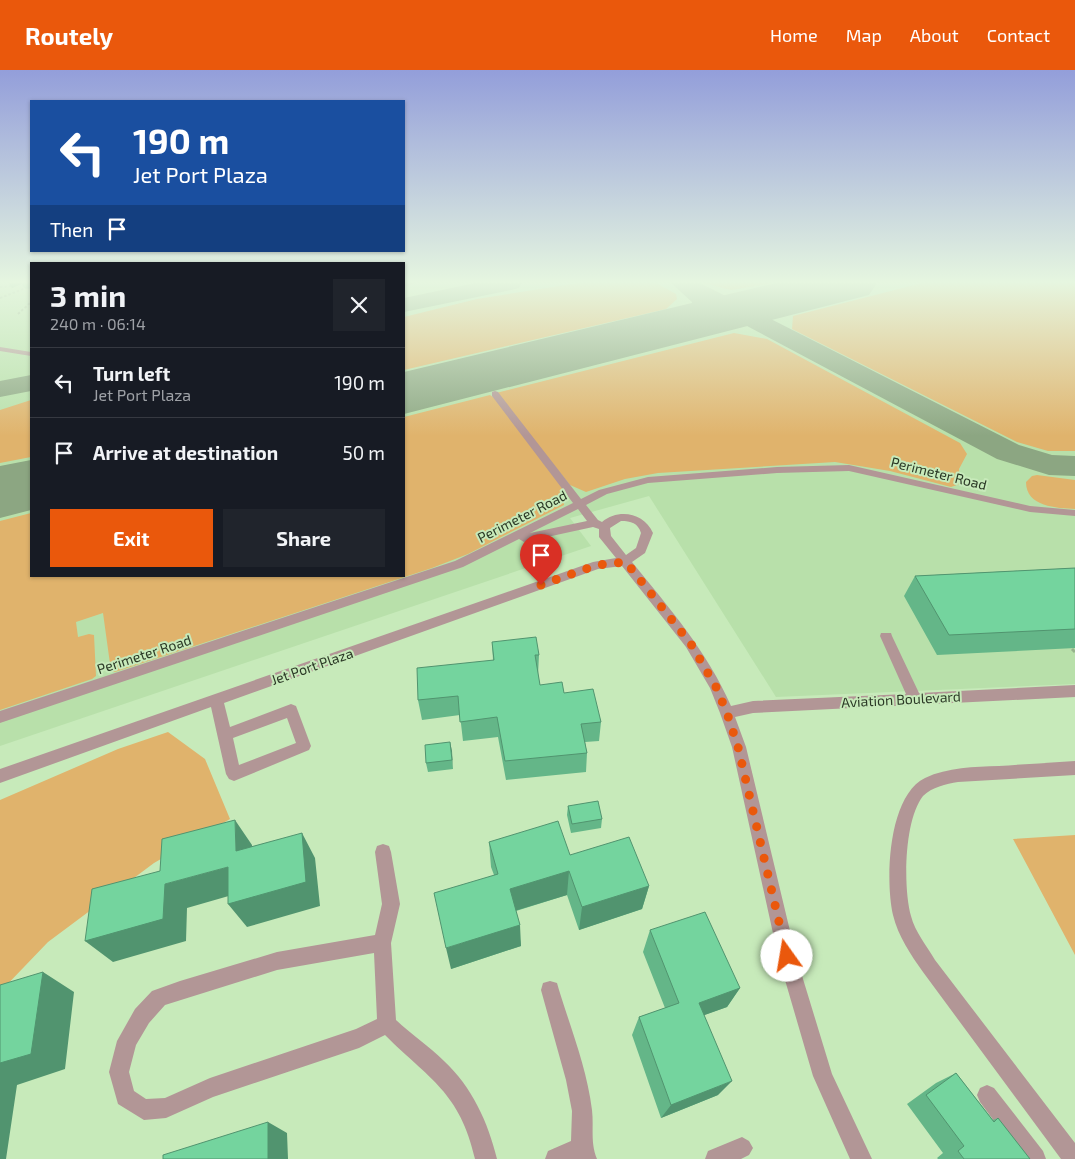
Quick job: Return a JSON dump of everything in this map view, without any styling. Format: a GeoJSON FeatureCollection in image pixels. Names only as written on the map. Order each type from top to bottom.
{"type":"FeatureCollection","features":[{"type":"Feature","properties":{"kind":"street"},"geometry":{"type":"LineString","coordinates":[[0,349],[30,354]]}},
{"type":"Feature","properties":{"kind":"street"},"geometry":{"type":"LineString","coordinates":[[494,394],[691,644],[716,687],[738,747],[790,966],[823,1076],[861,1159]]}},
{"type":"Feature","properties":{"kind":"street","name":"Perimeter Road"},"geometry":{"type":"LineString","coordinates":[[0,717],[430,575],[507,542],[581,502],[624,485],[648,480],[826,467],[867,471],[1030,509],[1075,513]]}},
{"type":"Feature","properties":{"kind":"street"},"geometry":{"type":"LineString","coordinates":[[507,542],[599,525],[624,517],[638,521],[646,528],[647,533],[641,550],[626,562]]}},
{"type":"Feature","properties":{"kind":"street","name":"Jet Port Plaza"},"geometry":{"type":"LineString","coordinates":[[0,776],[597,565],[626,562]]}},
{"type":"Feature","properties":{"kind":"street"},"geometry":{"type":"LineString","coordinates":[[886,636],[915,699]]}},
{"type":"Feature","properties":{"kind":"street","name":"Aviation Boulevard"},"geometry":{"type":"LineString","coordinates":[[727,713],[754,707],[1075,691]]}},
{"type":"Feature","properties":{"kind":"street"},"geometry":{"type":"LineString","coordinates":[[216,700],[224,736],[234,774],[304,746],[291,710],[224,736]]}},
{"type":"Feature","properties":{"kind":"street"},"geometry":{"type":"LineString","coordinates":[[1074,1159],[929,966],[912,940],[899,895],[900,859],[906,813],[919,790],[943,778],[958,774],[1075,768]]}},
{"type":"Feature","properties":{"kind":"street"},"geometry":{"type":"LineString","coordinates":[[383,852],[391,904],[382,943],[387,1024],[442,1073],[460,1095],[475,1124],[486,1159]]}},
{"type":"Feature","properties":{"kind":"street"},"geometry":{"type":"LineString","coordinates":[[382,943],[277,961],[159,998],[142,1016],[127,1041],[119,1072],[125,1098],[144,1110],[166,1108],[210,1088],[359,1038],[387,1024]]}},
{"type":"Feature","properties":{"kind":"street"},"geometry":{"type":"LineString","coordinates":[[550,990],[581,1103],[584,1153],[556,1159]]}},
{"type":"Feature","properties":{"kind":"street"},"geometry":{"type":"LineString","coordinates":[[987,1095],[1035,1159]]}},
{"type":"Feature","properties":{"kind":"street"},"geometry":{"type":"LineString","coordinates":[[716,1159],[742,1148]]}},
{"type":"Feature","properties":{"kind":"path"},"geometry":{"type":"LineString","coordinates":[[1072,649],[1075,652]]}},
{"type":"Feature","properties":{"kind":"shaded area"},"geometry":{"type":"Polygon","coordinates":[[[0,334],[30,334],[30,577],[405,577],[405,334],[1075,334],[1075,684],[776,697],[649,496],[570,518],[591,546],[0,746],[0,334]]]}},
{"type":"Feature","properties":{"kind":"shaded area"},"geometry":{"type":"Polygon","coordinates":[[[405,334],[559,334],[405,370],[405,334]]]}},
{"type":"Feature","properties":{"kind":"shaded area"},"geometry":{"type":"Polygon","coordinates":[[[731,334],[739,334],[767,339],[960,443],[967,454],[959,469],[960,484],[951,487],[890,471],[835,462],[658,473],[625,479],[586,492],[570,485],[496,393],[731,334]]]}},
{"type":"Feature","properties":{"kind":"shaded area"},"geometry":{"type":"Polygon","coordinates":[[[802,334],[1075,334],[1075,451],[1048,451],[1017,442],[802,334]]]}},
{"type":"Feature","properties":{"kind":"shaded area"},"geometry":{"type":"Polygon","coordinates":[[[490,395],[496,399],[564,488],[564,505],[468,554],[405,577],[405,417],[490,395]]]}},
{"type":"Feature","properties":{"kind":"shaded area"},"geometry":{"type":"Polygon","coordinates":[[[30,400],[30,457],[0,463],[0,410],[30,400]]]}},
{"type":"Feature","properties":{"kind":"shaded area"},"geometry":{"type":"Polygon","coordinates":[[[1032,476],[1075,480],[1075,509],[1052,507],[1031,497],[1027,490],[1026,482],[1032,476]]]}},
{"type":"Feature","properties":{"kind":"shaded area"},"geometry":{"type":"Polygon","coordinates":[[[30,513],[30,577],[405,577],[115,672],[111,671],[103,613],[76,622],[78,637],[89,634],[94,635],[96,676],[0,710],[0,521],[30,513]]]}},
{"type":"Feature","properties":{"kind":"shaded area"},"geometry":{"type":"Polygon","coordinates":[[[168,732],[205,759],[230,819],[154,863],[48,942],[0,992],[0,800],[118,749],[168,732]]]}},
{"type":"Feature","properties":{"kind":"shaded area"},"geometry":{"type":"Polygon","coordinates":[[[1075,835],[1075,955],[1013,839],[1075,835]]]}},
{"type":"Feature","properties":{"kind":"building"},"geometry":{"type":"Polygon","coordinates":[[[1075,568],[1075,629],[949,635],[915,576],[1075,568]]]}},
{"type":"Feature","properties":{"kind":"building"},"geometry":{"type":"Polygon","coordinates":[[[536,637],[539,655],[535,655],[540,685],[562,682],[564,693],[593,689],[601,722],[581,724],[587,753],[505,761],[497,717],[460,722],[458,696],[418,700],[417,668],[494,660],[492,642],[536,637]]]}},
{"type":"Feature","properties":{"kind":"building"},"geometry":{"type":"Polygon","coordinates":[[[450,742],[452,760],[426,763],[425,745],[450,742]]]}},
{"type":"Feature","properties":{"kind":"building"},"geometry":{"type":"Polygon","coordinates":[[[598,801],[602,819],[572,824],[568,806],[598,801]]]}},
{"type":"Feature","properties":{"kind":"building"},"geometry":{"type":"Polygon","coordinates":[[[235,820],[236,851],[302,833],[306,882],[228,904],[228,867],[165,884],[163,919],[85,941],[92,889],[160,871],[162,839],[235,820]]]}},
{"type":"Feature","properties":{"kind":"building"},"geometry":{"type":"Polygon","coordinates":[[[558,821],[570,855],[629,837],[649,886],[582,907],[569,871],[510,889],[520,925],[446,948],[434,893],[498,874],[489,842],[558,821]]]}},
{"type":"Feature","properties":{"kind":"building"},"geometry":{"type":"Polygon","coordinates":[[[705,912],[740,988],[699,1003],[732,1081],[671,1105],[639,1017],[679,1003],[650,930],[705,912]]]}},
{"type":"Feature","properties":{"kind":"building"},"geometry":{"type":"Polygon","coordinates":[[[43,972],[31,1054],[0,1063],[0,985],[43,972]]]}},
{"type":"Feature","properties":{"kind":"building"},"geometry":{"type":"Polygon","coordinates":[[[956,1073],[994,1122],[998,1118],[1030,1159],[964,1159],[958,1151],[964,1146],[926,1095],[956,1073]]]}},
{"type":"Feature","properties":{"kind":"building"},"geometry":{"type":"Polygon","coordinates":[[[268,1122],[268,1159],[163,1159],[163,1155],[268,1122]]]}},
{"type":"Feature","properties":{"kind":"taxiway"},"geometry":{"type":"LineString","coordinates":[[780,334],[1008,452],[1049,465],[1075,466]]}},
{"type":"Feature","properties":{"kind":"taxiway"},"geometry":{"type":"LineString","coordinates":[[0,389],[30,383]]}},
{"type":"Feature","properties":{"kind":"runway"},"geometry":{"type":"LineString","coordinates":[[405,393],[643,334]]}},
{"type":"Feature","properties":{"kind":"runway"},"geometry":{"type":"LineString","coordinates":[[0,492],[30,485]]}},
{"type":"Feature","properties":{"kind":"route"},"geometry":{"type":"LineString","coordinates":[[541,585],[608,562],[626,562],[691,644],[716,687],[738,747],[787,956]]}}]}
